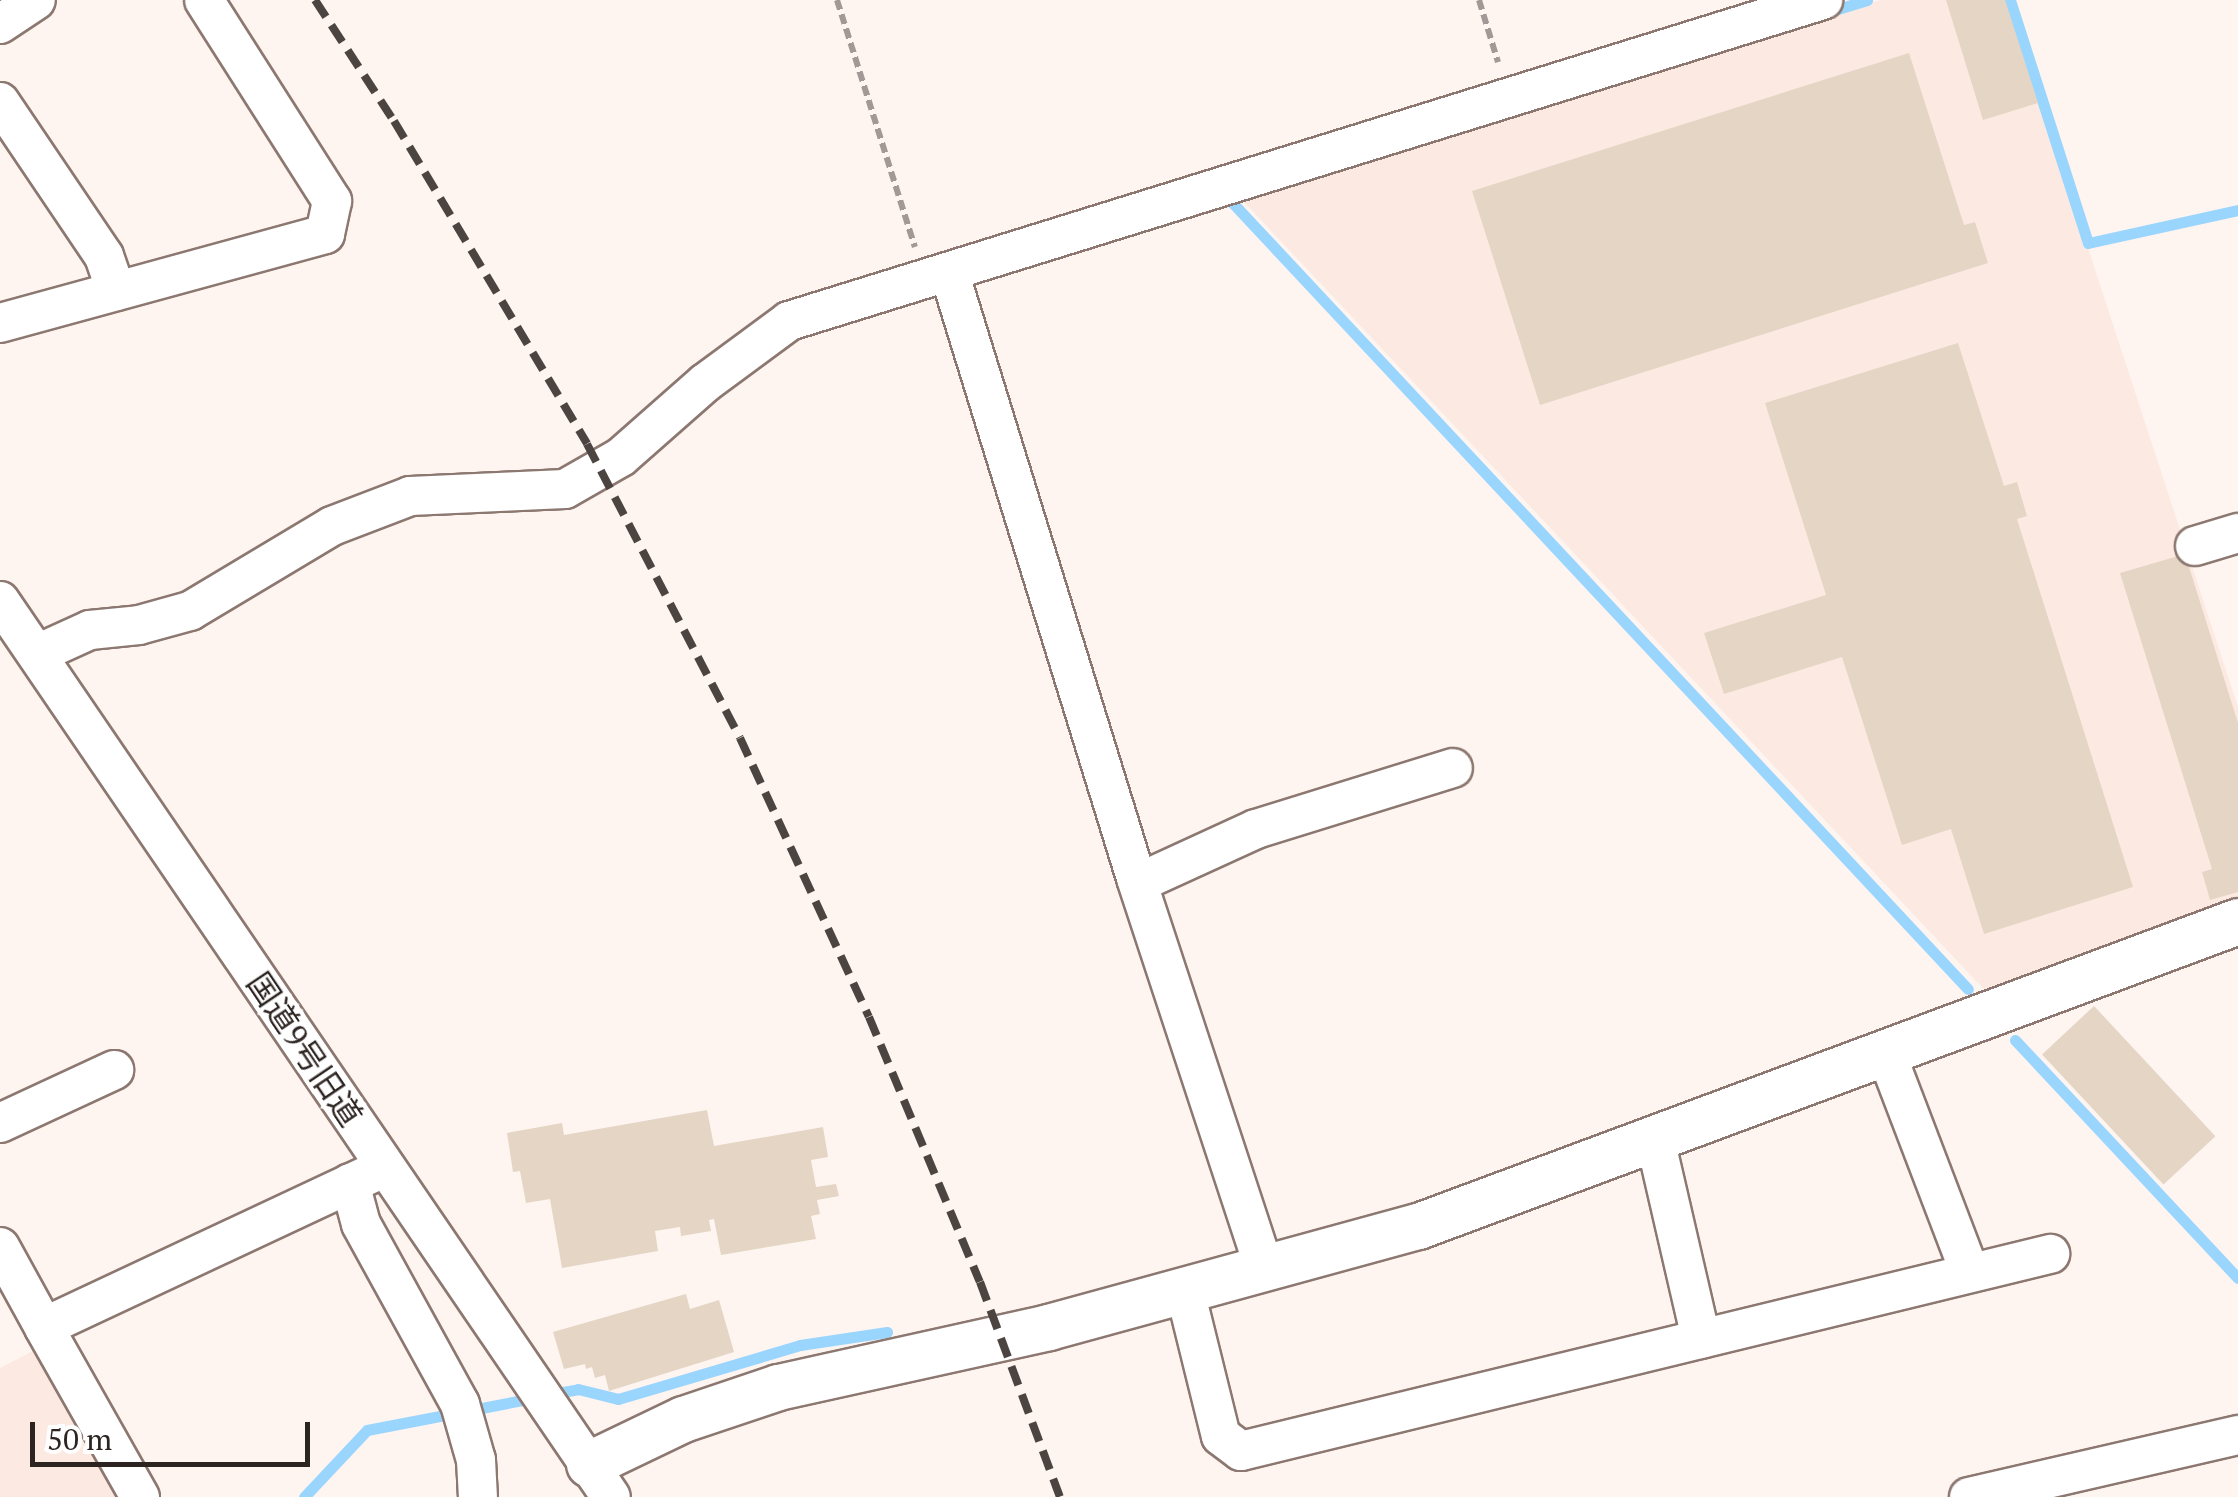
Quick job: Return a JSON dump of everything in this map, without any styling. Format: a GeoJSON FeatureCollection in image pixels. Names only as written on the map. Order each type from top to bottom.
{"type":"FeatureCollection","features":[{"type":"Feature","properties":{"kind":"street"},"geometry":{"type":"LineString","coordinates":[[0,24],[36,0]]}},
{"type":"Feature","properties":{"kind":"street"},"geometry":{"type":"LineString","coordinates":[[0,323],[326,234],[332,201],[204,0]]}},
{"type":"Feature","properties":{"kind":"street"},"geometry":{"type":"LineString","coordinates":[[37,654],[90,630],[139,625],[190,610],[332,526],[410,496],[565,489],[622,456],[706,382],[776,328],[1823,0]]}},
{"type":"Feature","properties":{"kind":"street"},"geometry":{"type":"LineString","coordinates":[[0,102],[104,256],[116,291]]}},
{"type":"Feature","properties":{"kind":"street"},"geometry":{"type":"LineString","coordinates":[[937,275],[1265,1270]]}},
{"type":"Feature","properties":{"kind":"street"},"geometry":{"type":"LineString","coordinates":[[2195,546],[2238,532]]}},
{"type":"Feature","properties":{"kind":"street","name":"国道9号旧道"},"geometry":{"type":"LineString","coordinates":[[0,601],[600,1481]]}},
{"type":"Feature","properties":{"kind":"street"},"geometry":{"type":"LineString","coordinates":[[1138,883],[1256,829],[1453,768]]}},
{"type":"Feature","properties":{"kind":"street"},"geometry":{"type":"LineString","coordinates":[[600,1481],[683,1419],[778,1387],[1185,1291],[1418,1226],[2238,921]]}},
{"type":"Feature","properties":{"kind":"street"},"geometry":{"type":"LineString","coordinates":[[1886,1053],[1970,1273]]}},
{"type":"Feature","properties":{"kind":"street"},"geometry":{"type":"LineString","coordinates":[[0,1124],[114,1070]]}},
{"type":"Feature","properties":{"kind":"street"},"geometry":{"type":"LineString","coordinates":[[1655,1139],[1701,1339]]}},
{"type":"Feature","properties":{"kind":"street"},"geometry":{"type":"LineString","coordinates":[[44,1327],[385,1167]]}},
{"type":"Feature","properties":{"kind":"street"},"geometry":{"type":"LineString","coordinates":[[350,1183],[362,1224],[463,1411],[476,1460],[478,1497]]}},
{"type":"Feature","properties":{"kind":"street"},"geometry":{"type":"LineString","coordinates":[[0,1247],[140,1497]]}},
{"type":"Feature","properties":{"kind":"street"},"geometry":{"type":"LineString","coordinates":[[1185,1291],[1220,1436],[1241,1451],[2050,1254]]}},
{"type":"Feature","properties":{"kind":"street"},"geometry":{"type":"LineString","coordinates":[[1969,1497],[2238,1435]]}},
{"type":"Feature","properties":{"kind":"path"},"geometry":{"type":"LineString","coordinates":[[837,0],[937,275]]}},
{"type":"Feature","properties":{"kind":"path"},"geometry":{"type":"LineString","coordinates":[[1479,0],[1509,96]]}},
{"type":"Feature","properties":{"kind":"shaded area"},"geometry":{"type":"Polygon","coordinates":[[[1880,0],[2007,0],[2238,707],[2238,905],[1992,998],[1244,202],[1880,0]]]}},
{"type":"Feature","properties":{"kind":"shaded area"},"geometry":{"type":"Polygon","coordinates":[[[37,1349],[122,1497],[0,1497],[0,1368],[37,1349]]]}},
{"type":"Feature","properties":{"kind":"building"},"geometry":{"type":"Polygon","coordinates":[[[1946,0],[2005,0],[2038,103],[1983,120],[1946,0]]]}},
{"type":"Feature","properties":{"kind":"building"},"geometry":{"type":"Polygon","coordinates":[[[1909,53],[1964,225],[1975,222],[1988,263],[1540,405],[1472,191],[1909,53]]]}},
{"type":"Feature","properties":{"kind":"building"},"geometry":{"type":"Polygon","coordinates":[[[1958,343],[2004,486],[2017,482],[2027,516],[2017,519],[2133,887],[1984,934],[1951,829],[1902,845],[1842,657],[1724,694],[1704,633],[1826,595],[1765,403],[1958,343]]]}},
{"type":"Feature","properties":{"kind":"building"},"geometry":{"type":"Polygon","coordinates":[[[2185,554],[2238,723],[2238,892],[2210,900],[2202,872],[2212,869],[2120,573],[2185,554]]]}},
{"type":"Feature","properties":{"kind":"building"},"geometry":{"type":"Polygon","coordinates":[[[2094,1006],[2215,1136],[2163,1185],[2042,1054],[2094,1006]]]}},
{"type":"Feature","properties":{"kind":"building"},"geometry":{"type":"Polygon","coordinates":[[[707,1110],[714,1146],[823,1127],[828,1157],[811,1160],[816,1187],[836,1184],[839,1196],[817,1200],[820,1214],[811,1216],[816,1239],[721,1255],[714,1219],[709,1220],[711,1231],[681,1236],[680,1227],[655,1231],[658,1251],[562,1268],[550,1199],[526,1203],[520,1171],[513,1172],[507,1133],[562,1123],[564,1135],[707,1110]]]}},
{"type":"Feature","properties":{"kind":"building"},"geometry":{"type":"Polygon","coordinates":[[[686,1294],[690,1309],[719,1300],[734,1352],[609,1391],[605,1375],[595,1378],[592,1367],[586,1369],[585,1364],[564,1369],[553,1332],[686,1294]]]}},
{"type":"Feature","properties":{"kind":"waterway"},"geometry":{"type":"LineString","coordinates":[[1828,12],[1867,0]]}},
{"type":"Feature","properties":{"kind":"waterway"},"geometry":{"type":"LineString","coordinates":[[2010,0],[2088,243],[2238,210]]}},
{"type":"Feature","properties":{"kind":"waterway"},"geometry":{"type":"LineString","coordinates":[[1228,198],[1968,989]]}},
{"type":"Feature","properties":{"kind":"waterway"},"geometry":{"type":"LineString","coordinates":[[2015,1040],[2238,1278]]}},
{"type":"Feature","properties":{"kind":"waterway"},"geometry":{"type":"LineString","coordinates":[[551,1394],[578,1389],[618,1399],[800,1345],[887,1332]]}},
{"type":"Feature","properties":{"kind":"waterway"},"geometry":{"type":"LineString","coordinates":[[304,1497],[367,1430],[533,1398]]}},
{"type":"Feature","properties":{"kind":"railway"},"geometry":{"type":"LineString","coordinates":[[315,0],[394,121],[587,444],[740,738],[869,1017],[980,1282],[1060,1497]]}}]}
